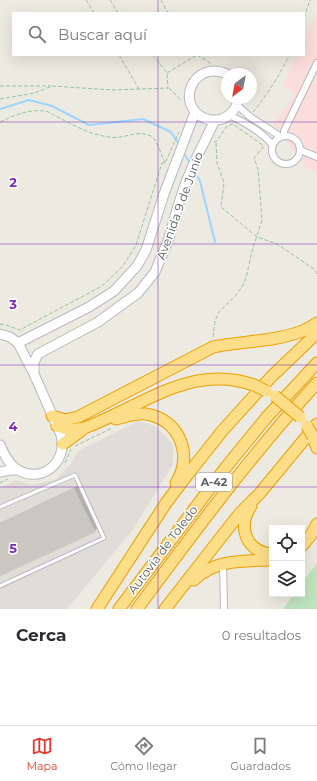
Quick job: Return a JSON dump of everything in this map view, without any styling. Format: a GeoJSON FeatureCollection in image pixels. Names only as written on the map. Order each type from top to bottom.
{"type":"FeatureCollection","features":[{"type":"Feature","properties":{"kind":"highway"},"geometry":{"type":"LineString","coordinates":[[55,421],[78,418],[213,347],[228,344],[265,341],[301,332],[317,323]]}},
{"type":"Feature","properties":{"kind":"highway"},"geometry":{"type":"LineString","coordinates":[[97,609],[166,503],[229,424],[271,377],[317,333]]}},
{"type":"Feature","properties":{"kind":"highway","name":"Autovía de Toledo"},"geometry":{"type":"LineString","coordinates":[[119,609],[226,467],[266,418],[317,363]]}},
{"type":"Feature","properties":{"kind":"highway"},"geometry":{"type":"LineString","coordinates":[[63,444],[86,427],[158,393],[181,384],[198,380],[223,378],[254,385],[290,407],[300,417],[312,425]]}},
{"type":"Feature","properties":{"kind":"highway","name":"Autovía de Toledo"},"geometry":{"type":"LineString","coordinates":[[137,609],[242,469],[281,422],[317,383]]}},
{"type":"Feature","properties":{"kind":"highway"},"geometry":{"type":"LineString","coordinates":[[55,421],[71,430],[130,415],[146,414],[160,418],[171,425],[180,438],[184,451],[183,464],[179,478],[170,492],[166,503]]}},
{"type":"Feature","properties":{"kind":"highway"},"geometry":{"type":"LineString","coordinates":[[312,425],[312,437],[317,448]]}},
{"type":"Feature","properties":{"kind":"highway"},"geometry":{"type":"LineString","coordinates":[[269,553],[260,551],[249,543],[244,534],[245,520],[248,510],[312,425]]}},
{"type":"Feature","properties":{"kind":"highway"},"geometry":{"type":"LineString","coordinates":[[165,609],[240,513],[260,493]]}},
{"type":"Feature","properties":{"kind":"highway"},"geometry":{"type":"LineString","coordinates":[[305,542],[317,524]]}},
{"type":"Feature","properties":{"kind":"highway"},"geometry":{"type":"LineString","coordinates":[[179,592],[205,571],[223,563],[269,560]]}},
{"type":"Feature","properties":{"kind":"main road"},"geometry":{"type":"LineString","coordinates":[[221,72],[204,72],[197,77],[192,83],[190,90],[189,98],[191,106],[202,117],[209,120],[220,120],[229,115],[237,104]]}},
{"type":"Feature","properties":{"kind":"main road","name":"Avenida 9 de Junio"},"geometry":{"type":"LineString","coordinates":[[18,343],[88,307],[114,291],[137,266],[146,250],[181,148],[196,112]]}},
{"type":"Feature","properties":{"kind":"main road","name":"Avenida 9 de Junio"},"geometry":{"type":"LineString","coordinates":[[34,374],[34,362],[38,354],[98,322],[138,294],[155,272],[168,241],[178,206],[192,167],[215,120]]}},
{"type":"Feature","properties":{"kind":"main road"},"geometry":{"type":"LineString","coordinates":[[0,334],[10,337],[18,343],[55,421],[63,444],[59,460],[46,471],[38,474],[18,470],[0,472]]}},
{"type":"Feature","properties":{"kind":"main road"},"geometry":{"type":"LineString","coordinates":[[2,448],[10,462],[18,470]]}},
{"type":"Feature","properties":{"kind":"main road"},"geometry":{"type":"LineString","coordinates":[[0,464],[2,462],[2,448]]}},
{"type":"Feature","properties":{"kind":"street"},"geometry":{"type":"LineString","coordinates":[[285,136],[284,131],[317,63]]}},
{"type":"Feature","properties":{"kind":"street"},"geometry":{"type":"LineString","coordinates":[[240,104],[249,116],[285,136],[297,141],[300,150],[299,155],[294,161],[286,164],[274,158],[273,145],[277,139],[285,136],[317,72]]}},
{"type":"Feature","properties":{"kind":"street"},"geometry":{"type":"LineString","coordinates":[[229,115],[241,120],[273,145]]}},
{"type":"Feature","properties":{"kind":"street"},"geometry":{"type":"LineString","coordinates":[[300,150],[317,157]]}},
{"type":"Feature","properties":{"kind":"street"},"geometry":{"type":"LineString","coordinates":[[223,563],[224,609]]}},
{"type":"Feature","properties":{"kind":"lane"},"geometry":{"type":"LineString","coordinates":[[0,507],[75,475],[104,538],[0,586]]}},
{"type":"Feature","properties":{"kind":"path"},"geometry":{"type":"LineString","coordinates":[[86,0],[93,12]]}},
{"type":"Feature","properties":{"kind":"path"},"geometry":{"type":"LineString","coordinates":[[110,0],[117,12]]}},
{"type":"Feature","properties":{"kind":"path"},"geometry":{"type":"LineString","coordinates":[[160,0],[167,12]]}},
{"type":"Feature","properties":{"kind":"path"},"geometry":{"type":"LineString","coordinates":[[305,15],[310,0]]}},
{"type":"Feature","properties":{"kind":"path"},"geometry":{"type":"LineString","coordinates":[[120,56],[139,89]]}},
{"type":"Feature","properties":{"kind":"path"},"geometry":{"type":"LineString","coordinates":[[154,56],[167,73],[168,88],[183,102]]}},
{"type":"Feature","properties":{"kind":"path"},"geometry":{"type":"LineString","coordinates":[[167,73],[195,56]]}},
{"type":"Feature","properties":{"kind":"path"},"geometry":{"type":"LineString","coordinates":[[199,56],[209,62],[211,71]]}},
{"type":"Feature","properties":{"kind":"path"},"geometry":{"type":"LineString","coordinates":[[249,116],[262,102],[289,56]]}},
{"type":"Feature","properties":{"kind":"path"},"geometry":{"type":"LineString","coordinates":[[0,86],[52,86],[113,90],[168,88]]}},
{"type":"Feature","properties":{"kind":"path"},"geometry":{"type":"LineString","coordinates":[[0,99],[35,94],[52,86]]}},
{"type":"Feature","properties":{"kind":"path"},"geometry":{"type":"LineString","coordinates":[[0,122],[24,112],[40,110],[46,111],[86,131],[110,138],[133,134],[150,135],[155,138],[165,163]]}},
{"type":"Feature","properties":{"kind":"path"},"geometry":{"type":"LineString","coordinates":[[213,347],[215,321],[219,312],[242,287],[246,278],[257,237],[262,220],[258,169],[254,158],[264,146],[233,124],[227,126],[216,142],[217,163],[224,183],[221,207],[257,237],[276,244],[314,269],[317,274]]}},
{"type":"Feature","properties":{"kind":"path"},"geometry":{"type":"LineString","coordinates":[[0,324],[20,330],[23,329],[102,286],[114,276],[123,266],[136,244],[162,163],[165,163],[179,131]]}},
{"type":"Feature","properties":{"kind":"path"},"geometry":{"type":"LineString","coordinates":[[206,138],[216,142]]}},
{"type":"Feature","properties":{"kind":"shaded area"},"geometry":{"type":"Polygon","coordinates":[[[317,14],[317,172],[307,168],[273,124],[296,93],[282,86],[297,56],[305,56],[305,39],[317,14]]]}},
{"type":"Feature","properties":{"kind":"shaded area"},"geometry":{"type":"Polygon","coordinates":[[[138,421],[155,426],[173,444],[173,464],[134,528],[67,609],[0,609],[0,488],[16,480],[31,485],[55,480],[71,464],[78,451],[138,421]]]}},
{"type":"Feature","properties":{"kind":"green space"},"geometry":{"type":"Polygon","coordinates":[[[317,563],[317,609],[283,609],[292,597],[305,597],[305,579],[317,563]]]}},
{"type":"Feature","properties":{"kind":"building"},"geometry":{"type":"Polygon","coordinates":[[[74,489],[95,532],[0,576],[0,524],[74,489]]]}},
{"type":"Feature","properties":{"kind":"waterway"},"geometry":{"type":"LineString","coordinates":[[0,109],[29,100],[52,106],[89,125],[143,119],[171,132],[180,146]]}},
{"type":"Feature","properties":{"kind":"waterway"},"geometry":{"type":"LineString","coordinates":[[183,152],[190,163]]}},
{"type":"Feature","properties":{"kind":"waterway"},"geometry":{"type":"LineString","coordinates":[[194,171],[200,181],[215,242]]}}]}
